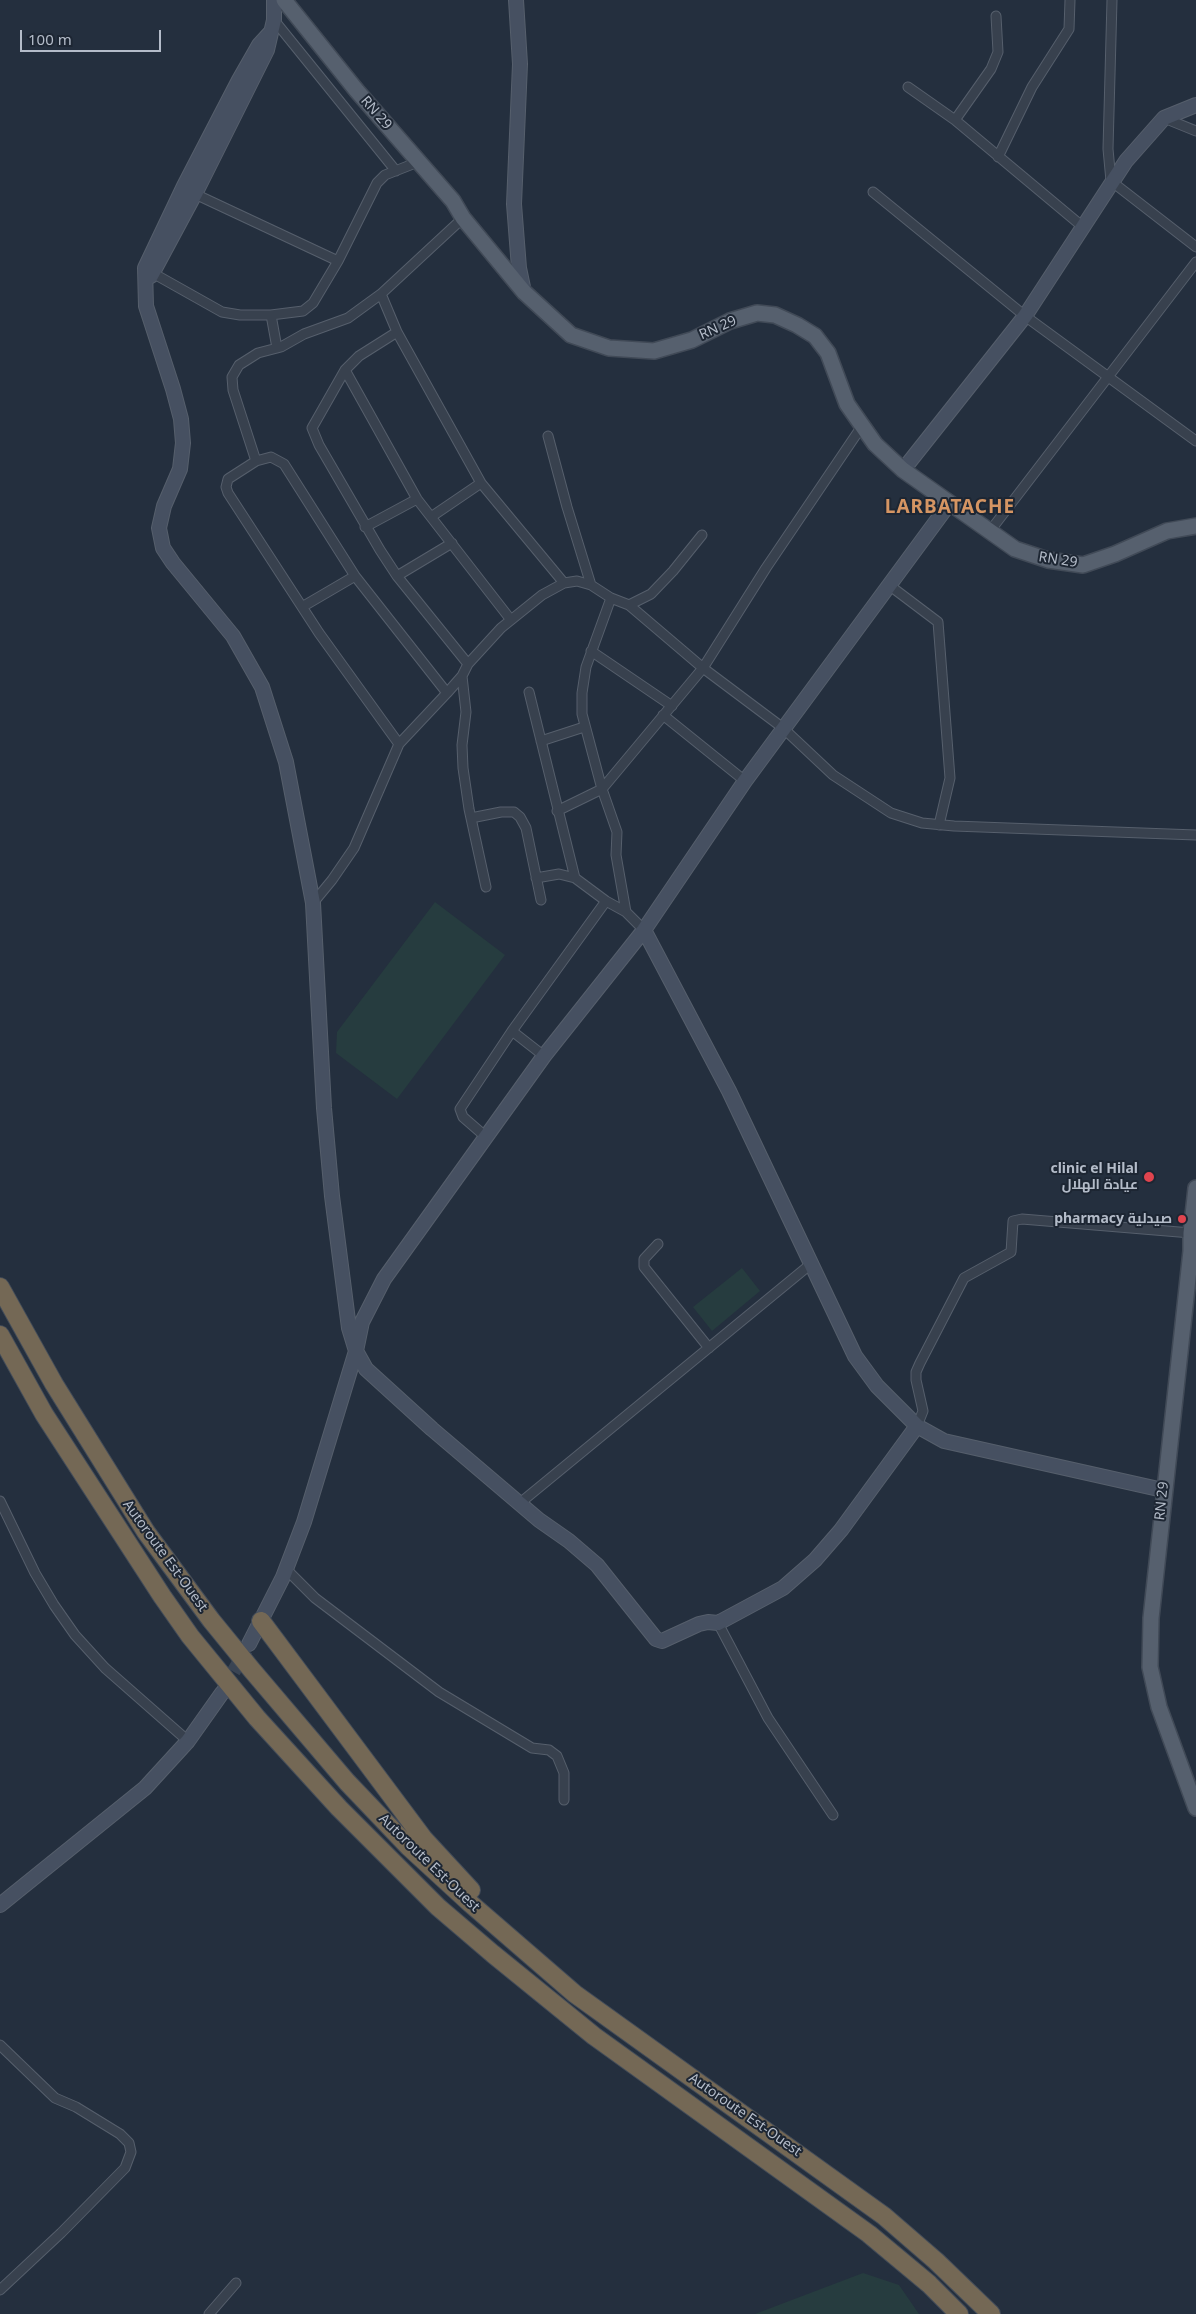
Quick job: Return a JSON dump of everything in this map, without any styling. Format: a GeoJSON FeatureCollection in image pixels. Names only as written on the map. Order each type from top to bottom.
{"type":"FeatureCollection","features":[{"type":"Feature","properties":{"kind":"highway","name":"Autoroute Est-Ouest"},"geometry":{"type":"LineString","coordinates":[[0,1287],[54,1384],[146,1532],[217,1627],[341,1775],[409,1847],[471,1904],[575,1994],[884,2216],[991,2314]]}},
{"type":"Feature","properties":{"kind":"highway","name":"Autoroute Est-Ouest"},"geometry":{"type":"LineString","coordinates":[[0,1335],[44,1414],[88,1484],[190,1636],[257,1718],[359,1828],[438,1907],[594,2036],[869,2234],[929,2284],[959,2314]]}},
{"type":"Feature","properties":{"kind":"highway"},"geometry":{"type":"LineString","coordinates":[[261,1622],[423,1838],[540,1963]]}},
{"type":"Feature","properties":{"kind":"main road","name":"RN 29"},"geometry":{"type":"LineString","coordinates":[[284,0],[357,91],[453,202],[463,218],[524,292],[571,335],[609,348],[654,350],[692,340],[739,318],[758,313],[775,315],[797,324],[815,336],[820,342],[828,353],[847,404],[875,444],[903,470],[949,504],[1015,548],[1048,560],[1083,565],[1115,554],[1167,531],[1196,526]]}},
{"type":"Feature","properties":{"kind":"main road","name":"RN 29"},"geometry":{"type":"LineString","coordinates":[[1196,1188],[1191,1233],[1194,1252],[1163,1490],[1151,1618],[1150,1667],[1159,1707],[1196,1808]]}},
{"type":"Feature","properties":{"kind":"street"},"geometry":{"type":"LineString","coordinates":[[147,275],[195,194],[267,50],[272,27],[274,0]]}},
{"type":"Feature","properties":{"kind":"street"},"geometry":{"type":"LineString","coordinates":[[516,0],[520,64],[514,204],[519,268],[524,292]]}},
{"type":"Feature","properties":{"kind":"street"},"geometry":{"type":"LineString","coordinates":[[998,157],[1032,87],[1069,29],[1070,0]]}},
{"type":"Feature","properties":{"kind":"street"},"geometry":{"type":"LineString","coordinates":[[1112,0],[1108,149],[1111,180],[1196,247]]}},
{"type":"Feature","properties":{"kind":"street"},"geometry":{"type":"LineString","coordinates":[[955,120],[991,69],[995,60],[998,52],[996,16]]}},
{"type":"Feature","properties":{"kind":"street"},"geometry":{"type":"LineString","coordinates":[[272,27],[396,170]]}},
{"type":"Feature","properties":{"kind":"street"},"geometry":{"type":"LineString","coordinates":[[272,27],[259,44],[239,80],[184,186],[147,275],[146,306],[174,389],[181,419],[183,443],[180,469],[164,506],[159,528],[163,548],[173,563],[233,636],[262,687],[286,762],[313,903],[324,1099],[349,1328],[356,1351],[366,1369],[432,1429],[597,1565],[656,1638],[662,1642],[699,1624],[708,1622],[718,1623],[783,1588],[815,1560],[841,1530],[917,1426],[923,1410],[916,1372],[964,1278],[968,1274],[1008,1256],[1011,1252],[1013,1221],[1022,1219],[1191,1233]]}},
{"type":"Feature","properties":{"kind":"street"},"geometry":{"type":"LineString","coordinates":[[908,87],[955,120],[1083,227]]}},
{"type":"Feature","properties":{"kind":"street"},"geometry":{"type":"LineString","coordinates":[[903,470],[1025,316],[1111,180],[1144,139],[1164,118],[1196,105]]}},
{"type":"Feature","properties":{"kind":"street"},"geometry":{"type":"LineString","coordinates":[[1164,118],[1196,131]]}},
{"type":"Feature","properties":{"kind":"street"},"geometry":{"type":"LineString","coordinates":[[147,275],[222,312],[240,316],[289,314],[309,308],[338,261],[377,183],[385,175],[418,162]]}},
{"type":"Feature","properties":{"kind":"street"},"geometry":{"type":"LineString","coordinates":[[873,192],[1025,316],[1196,441]]}},
{"type":"Feature","properties":{"kind":"street"},"geometry":{"type":"LineString","coordinates":[[195,194],[338,261]]}},
{"type":"Feature","properties":{"kind":"street"},"geometry":{"type":"LineString","coordinates":[[256,461],[233,390],[232,377],[239,365],[258,353],[277,348],[304,334],[348,318],[381,294],[463,218]]}},
{"type":"Feature","properties":{"kind":"street"},"geometry":{"type":"LineString","coordinates":[[990,531],[1196,262]]}},
{"type":"Feature","properties":{"kind":"street"},"geometry":{"type":"LineString","coordinates":[[381,294],[397,332],[481,483],[564,583]]}},
{"type":"Feature","properties":{"kind":"street"},"geometry":{"type":"LineString","coordinates":[[271,315],[277,348]]}},
{"type":"Feature","properties":{"kind":"street"},"geometry":{"type":"LineString","coordinates":[[397,332],[359,356],[345,370],[312,428],[319,446],[365,527],[397,576],[468,664]]}},
{"type":"Feature","properties":{"kind":"street"},"geometry":{"type":"LineString","coordinates":[[345,370],[416,499],[511,620]]}},
{"type":"Feature","properties":{"kind":"street"},"geometry":{"type":"LineString","coordinates":[[557,811],[602,789],[703,668],[766,568],[862,426]]}},
{"type":"Feature","properties":{"kind":"street"},"geometry":{"type":"LineString","coordinates":[[548,436],[567,507],[591,584]]}},
{"type":"Feature","properties":{"kind":"street"},"geometry":{"type":"LineString","coordinates":[[399,744],[302,607],[226,487],[228,479],[256,461],[271,457],[284,464],[355,576],[447,693]]}},
{"type":"Feature","properties":{"kind":"street"},"geometry":{"type":"LineString","coordinates":[[431,517],[481,483]]}},
{"type":"Feature","properties":{"kind":"street"},"geometry":{"type":"LineString","coordinates":[[365,527],[416,499]]}},
{"type":"Feature","properties":{"kind":"street"},"geometry":{"type":"LineString","coordinates":[[249,1644],[286,1569],[304,1522],[356,1351],[362,1322],[384,1279],[544,1056],[644,930],[745,781],[949,504]]}},
{"type":"Feature","properties":{"kind":"street"},"geometry":{"type":"LineString","coordinates":[[629,606],[651,594],[673,571],[702,535]]}},
{"type":"Feature","properties":{"kind":"street"},"geometry":{"type":"LineString","coordinates":[[397,576],[452,543]]}},
{"type":"Feature","properties":{"kind":"street"},"geometry":{"type":"LineString","coordinates":[[302,607],[355,576]]}},
{"type":"Feature","properties":{"kind":"street"},"geometry":{"type":"LineString","coordinates":[[313,903],[354,848],[399,744],[462,676],[468,664],[511,620],[542,595],[564,583],[576,581],[591,584],[611,598],[629,606],[703,668],[783,728],[833,775],[891,814],[922,823],[939,825],[1196,835]]}},
{"type":"Feature","properties":{"kind":"street"},"geometry":{"type":"LineString","coordinates":[[889,585],[938,622],[950,778],[939,825]]}},
{"type":"Feature","properties":{"kind":"street"},"geometry":{"type":"LineString","coordinates":[[611,598],[586,667],[582,693],[584,727],[617,832],[616,855],[626,912]]}},
{"type":"Feature","properties":{"kind":"street"},"geometry":{"type":"LineString","coordinates":[[591,651],[672,706]]}},
{"type":"Feature","properties":{"kind":"street"},"geometry":{"type":"LineString","coordinates":[[462,676],[466,712],[462,745],[471,818],[486,887]]}},
{"type":"Feature","properties":{"kind":"street"},"geometry":{"type":"LineString","coordinates":[[529,692],[575,878]]}},
{"type":"Feature","properties":{"kind":"street"},"geometry":{"type":"LineString","coordinates":[[663,716],[745,781]]}},
{"type":"Feature","properties":{"kind":"street"},"geometry":{"type":"LineString","coordinates":[[541,741],[584,727]]}},
{"type":"Feature","properties":{"kind":"street"},"geometry":{"type":"LineString","coordinates":[[471,818],[501,812],[514,812],[520,817],[526,828],[541,900]]}},
{"type":"Feature","properties":{"kind":"street"},"geometry":{"type":"LineString","coordinates":[[536,878],[559,874],[566,874],[575,878],[606,901],[626,912],[644,930],[729,1091],[812,1263],[854,1356],[877,1386],[917,1426],[944,1441],[1163,1490]]}},
{"type":"Feature","properties":{"kind":"street"},"geometry":{"type":"LineString","coordinates":[[486,1137],[463,1117],[460,1109],[512,1031],[606,901]]}},
{"type":"Feature","properties":{"kind":"street"},"geometry":{"type":"LineString","coordinates":[[512,1031],[544,1056]]}},
{"type":"Feature","properties":{"kind":"street"},"geometry":{"type":"LineString","coordinates":[[658,1244],[644,1259],[644,1267],[709,1348]]}},
{"type":"Feature","properties":{"kind":"street"},"geometry":{"type":"LineString","coordinates":[[520,1503],[812,1263]]}},
{"type":"Feature","properties":{"kind":"street"},"geometry":{"type":"LineString","coordinates":[[0,1501],[35,1573],[75,1635],[105,1668],[188,1741]]}},
{"type":"Feature","properties":{"kind":"street"},"geometry":{"type":"LineString","coordinates":[[286,1569],[316,1598],[439,1692],[532,1748],[549,1750],[557,1756],[564,1773],[564,1800]]}},
{"type":"Feature","properties":{"kind":"street"},"geometry":{"type":"LineString","coordinates":[[718,1623],[768,1718],[833,1815]]}},
{"type":"Feature","properties":{"kind":"street"},"geometry":{"type":"LineString","coordinates":[[0,1906],[126,1805],[163,1770],[188,1741],[222,1693]]}},
{"type":"Feature","properties":{"kind":"street"},"geometry":{"type":"LineString","coordinates":[[0,2045],[55,2098],[76,2107],[120,2134],[128,2143],[130,2152],[125,2168],[61,2233],[0,2290]]}},
{"type":"Feature","properties":{"kind":"street"},"geometry":{"type":"LineString","coordinates":[[209,2314],[236,2283]]}},
{"type":"Feature","properties":{"kind":"green space"},"geometry":{"type":"Polygon","coordinates":[[[435,902],[505,955],[397,1099],[336,1053],[337,1032],[435,902]]]}},
{"type":"Feature","properties":{"kind":"green space"},"geometry":{"type":"Polygon","coordinates":[[[742,1268],[760,1291],[712,1331],[693,1307],[742,1268]]]}},
{"type":"Feature","properties":{"kind":"green space"},"geometry":{"type":"Polygon","coordinates":[[[863,2273],[899,2285],[919,2314],[755,2314],[863,2273]]]}},
{"type":"Feature","properties":{"kind":"tunnel"},"geometry":{"type":"LineString","coordinates":[[223,1690],[246,1650]]}},
{"type":"Feature","properties":{"kind":"place","name":"clinic el Hilal عيادة الهلال"},"geometry":{"type":"Point","coordinates":[1149,1177]}},
{"type":"Feature","properties":{"kind":"place","name":"pharmacy صيدلية"},"geometry":{"type":"Point","coordinates":[1182,1219]}},
{"type":"Feature","properties":{"kind":"district","name":"LARBATACHE"},"geometry":{"type":"Point","coordinates":[950,508]}}]}
